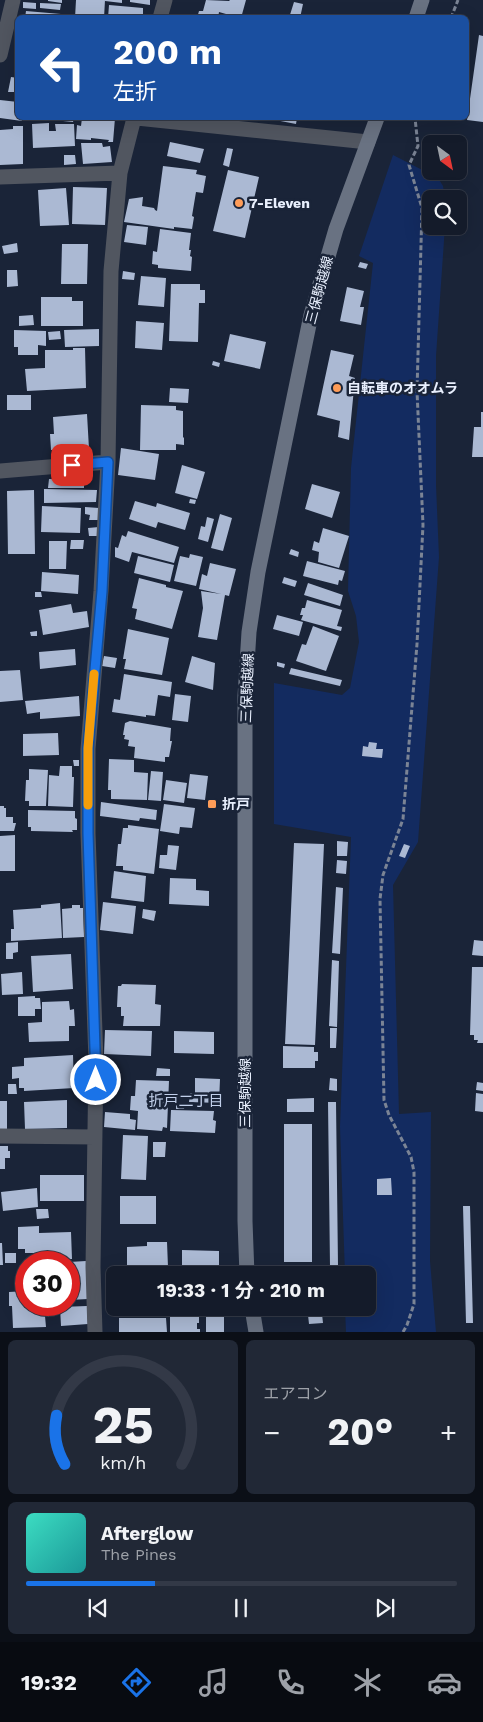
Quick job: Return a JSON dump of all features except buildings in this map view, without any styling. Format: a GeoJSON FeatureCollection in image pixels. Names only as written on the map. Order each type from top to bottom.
{"type":"FeatureCollection","features":[{"type":"Feature","properties":{"kind":"main road"},"geometry":{"type":"LineString","coordinates":[[417,15],[422,0]]}},
{"type":"Feature","properties":{"kind":"main road","name":"三保駒越線"},"geometry":{"type":"LineString","coordinates":[[247,1266],[245,1221],[245,696],[249,632],[258,572],[311,315],[336,229],[376,120]]}},
{"type":"Feature","properties":{"kind":"main road"},"geometry":{"type":"LineString","coordinates":[[253,1316],[256,1332]]}},
{"type":"Feature","properties":{"kind":"street"},"geometry":{"type":"LineString","coordinates":[[0,55],[13,0]]}},
{"type":"Feature","properties":{"kind":"street"},"geometry":{"type":"LineString","coordinates":[[161,15],[164,0]]}},
{"type":"Feature","properties":{"kind":"street"},"geometry":{"type":"LineString","coordinates":[[95,1332],[93,1267],[96,1061],[88,833],[88,748],[102,591],[108,462],[111,271],[120,173],[135,120]]}},
{"type":"Feature","properties":{"kind":"street"},"geometry":{"type":"LineString","coordinates":[[155,120],[368,142]]}},
{"type":"Feature","properties":{"kind":"street"},"geometry":{"type":"LineString","coordinates":[[0,177],[120,173]]}},
{"type":"Feature","properties":{"kind":"street"},"geometry":{"type":"LineString","coordinates":[[0,471],[108,462]]}},
{"type":"Feature","properties":{"kind":"street"},"geometry":{"type":"LineString","coordinates":[[0,1136],[95,1136]]}},
{"type":"Feature","properties":{"kind":"path"},"geometry":{"type":"LineString","coordinates":[[452,15],[458,0]]}},
{"type":"Feature","properties":{"kind":"path"},"geometry":{"type":"LineString","coordinates":[[403,1332],[414,1304],[414,1172],[411,1156],[389,1114],[384,1100],[380,899],[384,875],[403,819],[417,644],[423,525],[417,391],[422,208],[409,165],[418,146],[415,120]]}},
{"type":"Feature","properties":{"kind":"shaded area"},"geometry":{"type":"Polygon","coordinates":[[[393,155],[422,170],[422,180],[439,180],[444,190],[422,190],[422,235],[444,235],[436,356],[436,485],[439,557],[418,842],[393,885],[399,1114],[431,1112],[430,1261],[436,1332],[346,1332],[345,1316],[376,1316],[376,1266],[345,1266],[340,1127],[351,837],[274,824],[274,683],[342,695],[350,688],[359,642],[356,616],[348,591],[351,468],[373,263],[359,256],[393,155]]]}},
{"type":"Feature","properties":{"kind":"slow traffic"},"geometry":{"type":"LineString","coordinates":[[88,805],[88,748],[94,674]]}},
{"type":"Feature","properties":{"kind":"place","name":"7-Eleven"},"geometry":{"type":"Point","coordinates":[239,203]}},
{"type":"Feature","properties":{"kind":"place","name":"自転車のオオムラ"},"geometry":{"type":"Point","coordinates":[337,388]}},
{"type":"Feature","properties":{"kind":"place","name":"折戸"},"geometry":{"type":"Point","coordinates":[212,804]}},
{"type":"Feature","properties":{"kind":"district","name":"折戸二丁目"},"geometry":{"type":"Point","coordinates":[186,1101]}},
{"type":"Feature","properties":{"kind":"route"},"geometry":{"type":"LineString","coordinates":[[72,465],[108,462],[102,591],[88,748],[88,833],[96,1080]]}}]}
